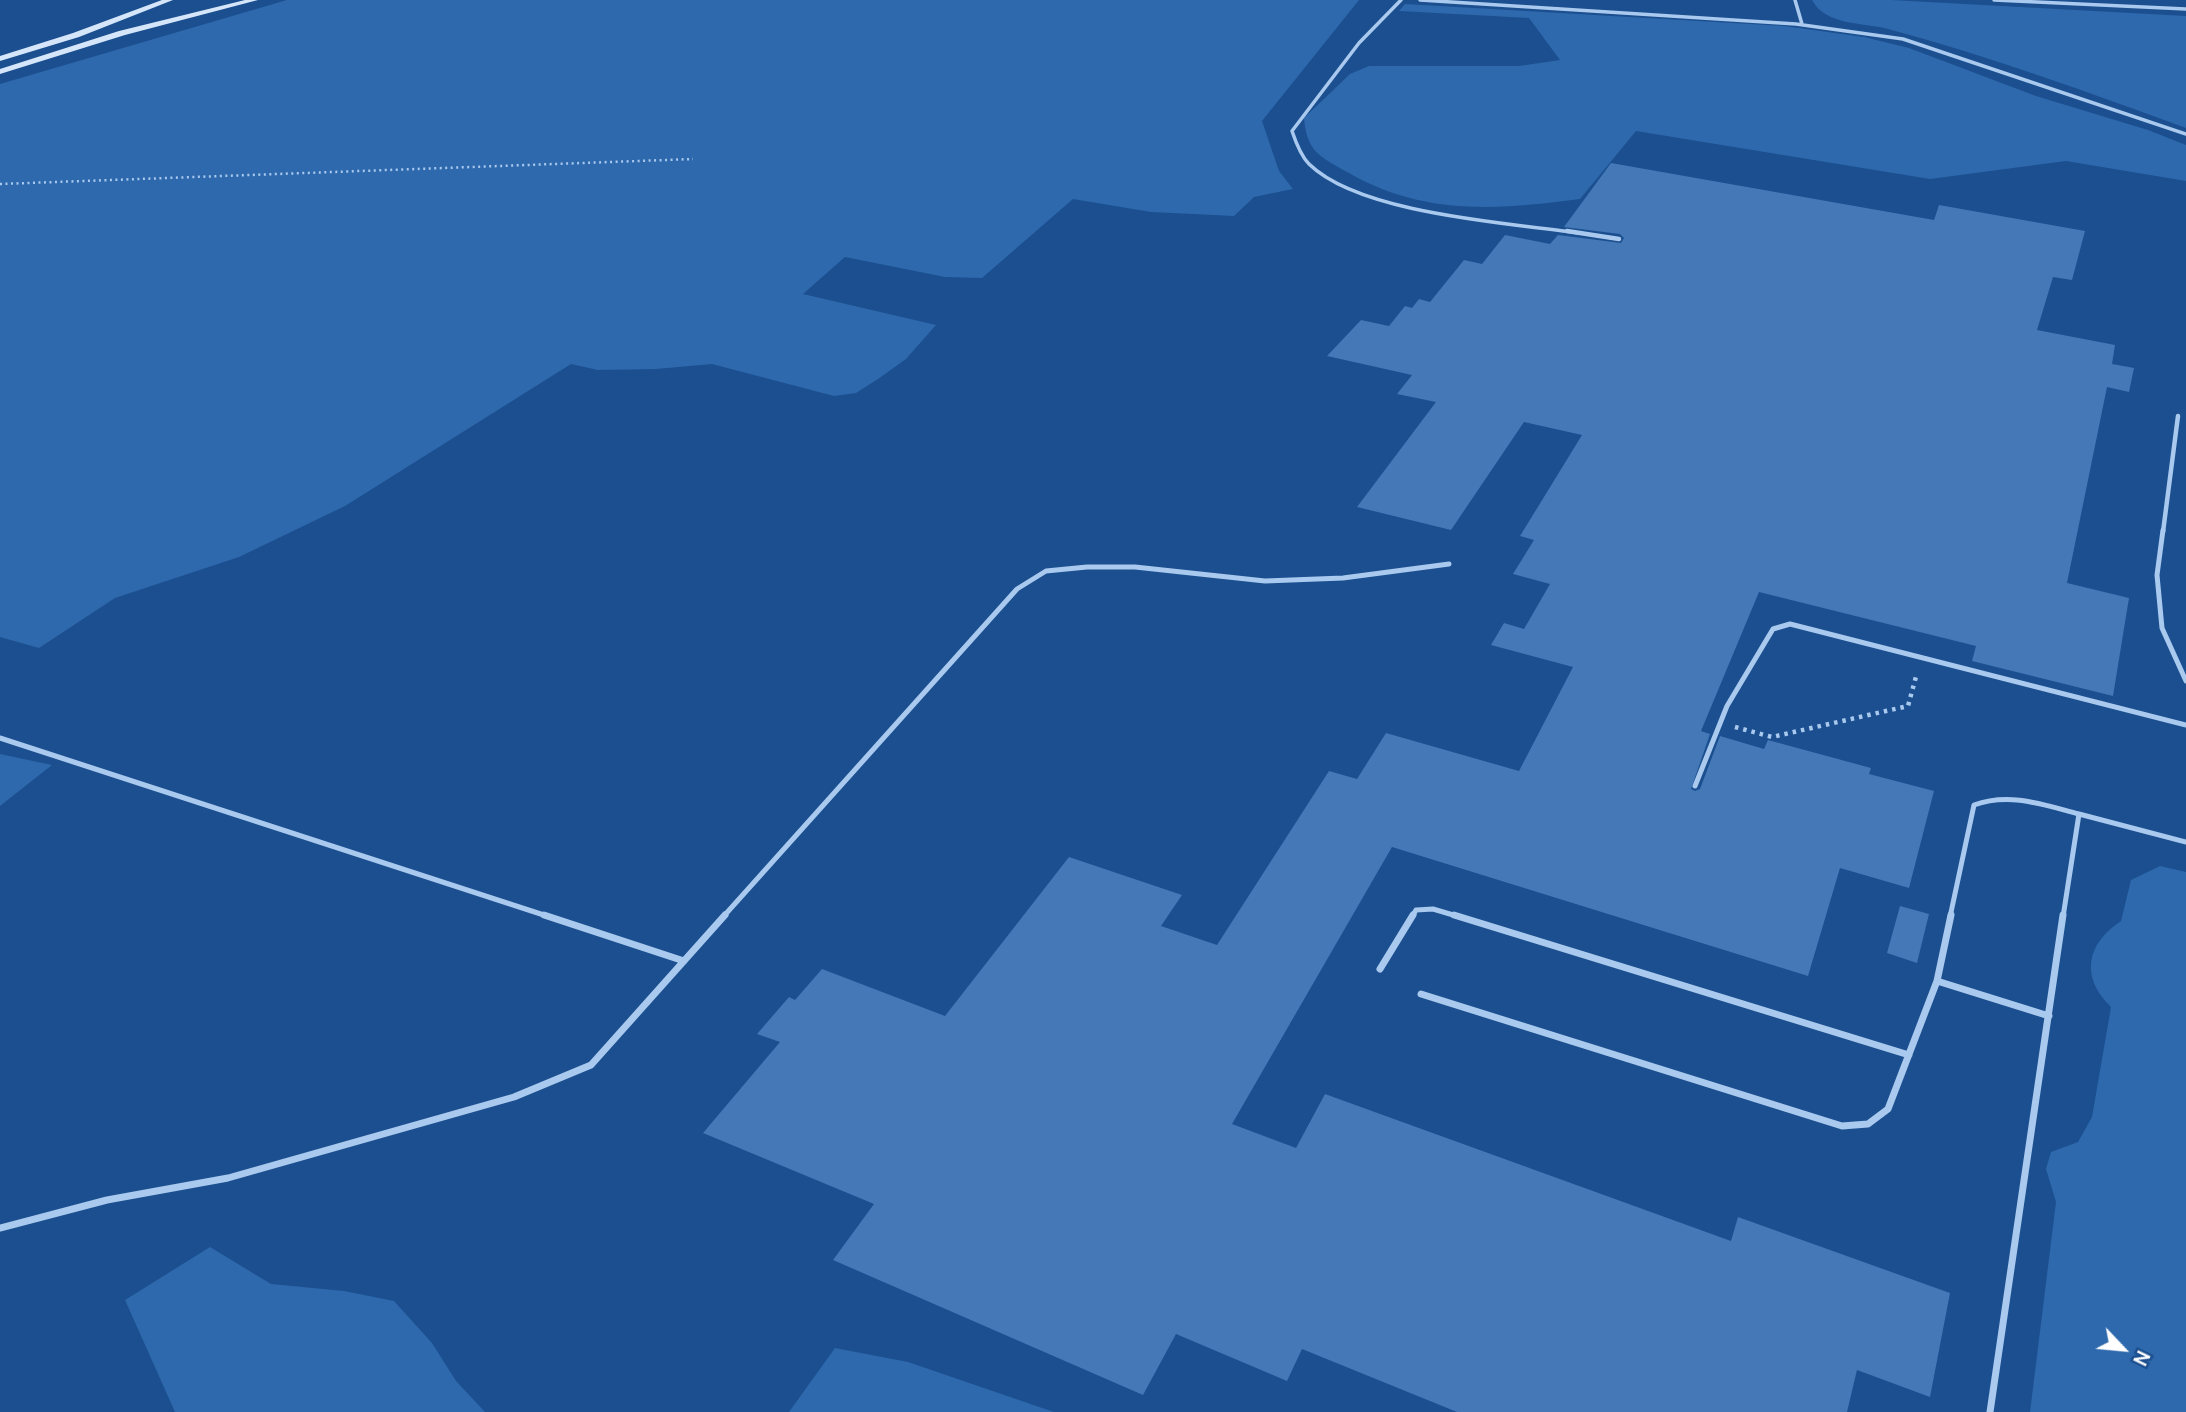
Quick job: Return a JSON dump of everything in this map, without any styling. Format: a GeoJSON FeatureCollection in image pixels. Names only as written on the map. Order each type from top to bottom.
{"type":"FeatureCollection","features":[{"type":"Feature","properties":{"kind":"main road"},"geometry":{"type":"LineString","coordinates":[[0,59],[115,16],[148,0]]}},
{"type":"Feature","properties":{"kind":"main road"},"geometry":{"type":"LineString","coordinates":[[17,53],[76,36],[169,0]]}},
{"type":"Feature","properties":{"kind":"main road"},"geometry":{"type":"LineString","coordinates":[[224,0],[245,0]]}},
{"type":"Feature","properties":{"kind":"main road"},"geometry":{"type":"LineString","coordinates":[[0,72],[122,33],[254,0]]}},
{"type":"Feature","properties":{"kind":"lane"},"geometry":{"type":"LineString","coordinates":[[1401,0],[1359,43],[1301,114],[1292,131],[1299,149],[1310,164],[1363,196],[1395,206],[1619,239]]}},
{"type":"Feature","properties":{"kind":"lane"},"geometry":{"type":"LineString","coordinates":[[1420,0],[1802,24],[1903,38],[2186,134]]}},
{"type":"Feature","properties":{"kind":"lane"},"geometry":{"type":"LineString","coordinates":[[1795,0],[1802,24]]}},
{"type":"Feature","properties":{"kind":"lane"},"geometry":{"type":"LineString","coordinates":[[1994,0],[2186,9]]}},
{"type":"Feature","properties":{"kind":"lane"},"geometry":{"type":"LineString","coordinates":[[2178,416],[2157,575],[2162,628],[2186,681]]}},
{"type":"Feature","properties":{"kind":"lane"},"geometry":{"type":"LineString","coordinates":[[0,1228],[107,1200],[228,1178],[514,1097],[591,1065],[1017,589],[1046,571],[1135,566],[1265,581],[1343,578],[1449,564]]}},
{"type":"Feature","properties":{"kind":"lane"},"geometry":{"type":"LineString","coordinates":[[1695,786],[1721,723],[1773,629],[1790,624],[2186,725]]}},
{"type":"Feature","properties":{"kind":"lane"},"geometry":{"type":"LineString","coordinates":[[0,738],[684,961]]}},
{"type":"Feature","properties":{"kind":"lane"},"geometry":{"type":"LineString","coordinates":[[1421,994],[1842,1126],[1868,1124],[1888,1109],[1937,981],[1975,805],[1987,799],[2015,799],[2186,842]]}},
{"type":"Feature","properties":{"kind":"lane"},"geometry":{"type":"LineString","coordinates":[[1990,1412],[2020,1225],[2026,1152],[2079,814]]}},
{"type":"Feature","properties":{"kind":"lane"},"geometry":{"type":"LineString","coordinates":[[1380,969],[1416,910],[1433,909],[1909,1055]]}},
{"type":"Feature","properties":{"kind":"lane"},"geometry":{"type":"LineString","coordinates":[[1937,981],[2049,1016]]}},
{"type":"Feature","properties":{"kind":"path"},"geometry":{"type":"LineString","coordinates":[[0,184],[693,159]]}},
{"type":"Feature","properties":{"kind":"path"},"geometry":{"type":"LineString","coordinates":[[1721,723],[1772,737],[1908,706],[1922,656]]}},
{"type":"Feature","properties":{"kind":"shaded area"},"geometry":{"type":"Polygon","coordinates":[[[287,0],[1359,0],[1262,121],[1279,171],[1293,189],[1254,197],[1234,216],[1151,212],[1073,199],[982,278],[945,277],[845,257],[803,294],[936,325],[906,359],[856,393],[834,396],[712,364],[598,370],[571,364],[345,506],[239,557],[115,598],[39,648],[0,637],[0,84],[287,0]]]}},
{"type":"Feature","properties":{"kind":"shaded area"},"geometry":{"type":"Polygon","coordinates":[[[1812,0],[1891,0],[2186,16],[2186,128],[1963,51],[1888,29],[1835,19],[1826,15],[1812,0]]]}},
{"type":"Feature","properties":{"kind":"shaded area"},"geometry":{"type":"Polygon","coordinates":[[[1405,4],[1784,26],[1864,37],[1909,48],[2036,96],[2148,130],[2186,145],[2186,181],[2066,161],[1930,179],[1636,131],[1580,199],[1490,207],[1432,203],[1375,186],[1329,162],[1316,152],[1308,139],[1304,118],[1350,74],[1369,66],[1519,66],[1560,60],[1529,18],[1399,11],[1405,4]]]}},
{"type":"Feature","properties":{"kind":"shaded area"},"geometry":{"type":"Polygon","coordinates":[[[0,754],[52,765],[0,806],[0,754]]]}},
{"type":"Feature","properties":{"kind":"shaded area"},"geometry":{"type":"Polygon","coordinates":[[[2160,866],[2186,872],[2186,1412],[2030,1412],[2056,1202],[2046,1169],[2051,1152],[2078,1142],[2092,1117],[2111,1007],[2095,984],[2091,961],[2100,940],[2121,921],[2131,880],[2160,866]]]}},
{"type":"Feature","properties":{"kind":"shaded area"},"geometry":{"type":"Polygon","coordinates":[[[210,1247],[271,1284],[344,1291],[394,1301],[432,1343],[456,1381],[485,1412],[175,1412],[125,1300],[210,1247]]]}},
{"type":"Feature","properties":{"kind":"shaded area"},"geometry":{"type":"Polygon","coordinates":[[[835,1348],[908,1362],[1054,1412],[789,1412],[835,1348]]]}},
{"type":"Feature","properties":{"kind":"building"},"geometry":{"type":"Polygon","coordinates":[[[1611,163],[1934,220],[1939,205],[2085,231],[2072,280],[2053,277],[2037,330],[2115,345],[2112,364],[2134,368],[2129,392],[2107,387],[2067,583],[2129,598],[2113,696],[1972,661],[1976,646],[1759,592],[1701,731],[1710,734],[1691,789],[1700,789],[1720,736],[1764,749],[1768,740],[1871,768],[1869,774],[1934,791],[1909,888],[1840,868],[1808,976],[1392,847],[1232,1124],[1296,1148],[1325,1094],[1731,1241],[1738,1217],[1950,1293],[1930,1397],[1857,1370],[1847,1412],[1457,1412],[1302,1349],[1287,1381],[1176,1334],[1143,1395],[833,1260],[874,1204],[703,1133],[780,1042],[757,1034],[789,997],[795,1000],[822,969],[945,1016],[1069,857],[1182,895],[1161,926],[1217,945],[1329,771],[1357,779],[1386,733],[1519,771],[1573,667],[1491,645],[1504,623],[1524,629],[1550,584],[1513,574],[1534,540],[1520,536],[1582,435],[1524,422],[1451,530],[1357,507],[1436,402],[1397,394],[1412,375],[1327,356],[1361,320],[1389,326],[1405,306],[1412,308],[1419,299],[1430,302],[1464,260],[1482,264],[1505,235],[1550,244],[1558,235],[1621,243],[1624,238],[1620,234],[1564,227],[1611,163]]]}},
{"type":"Feature","properties":{"kind":"building"},"geometry":{"type":"Polygon","coordinates":[[[1900,906],[1929,914],[1917,963],[1887,953],[1900,906]]]}}]}
